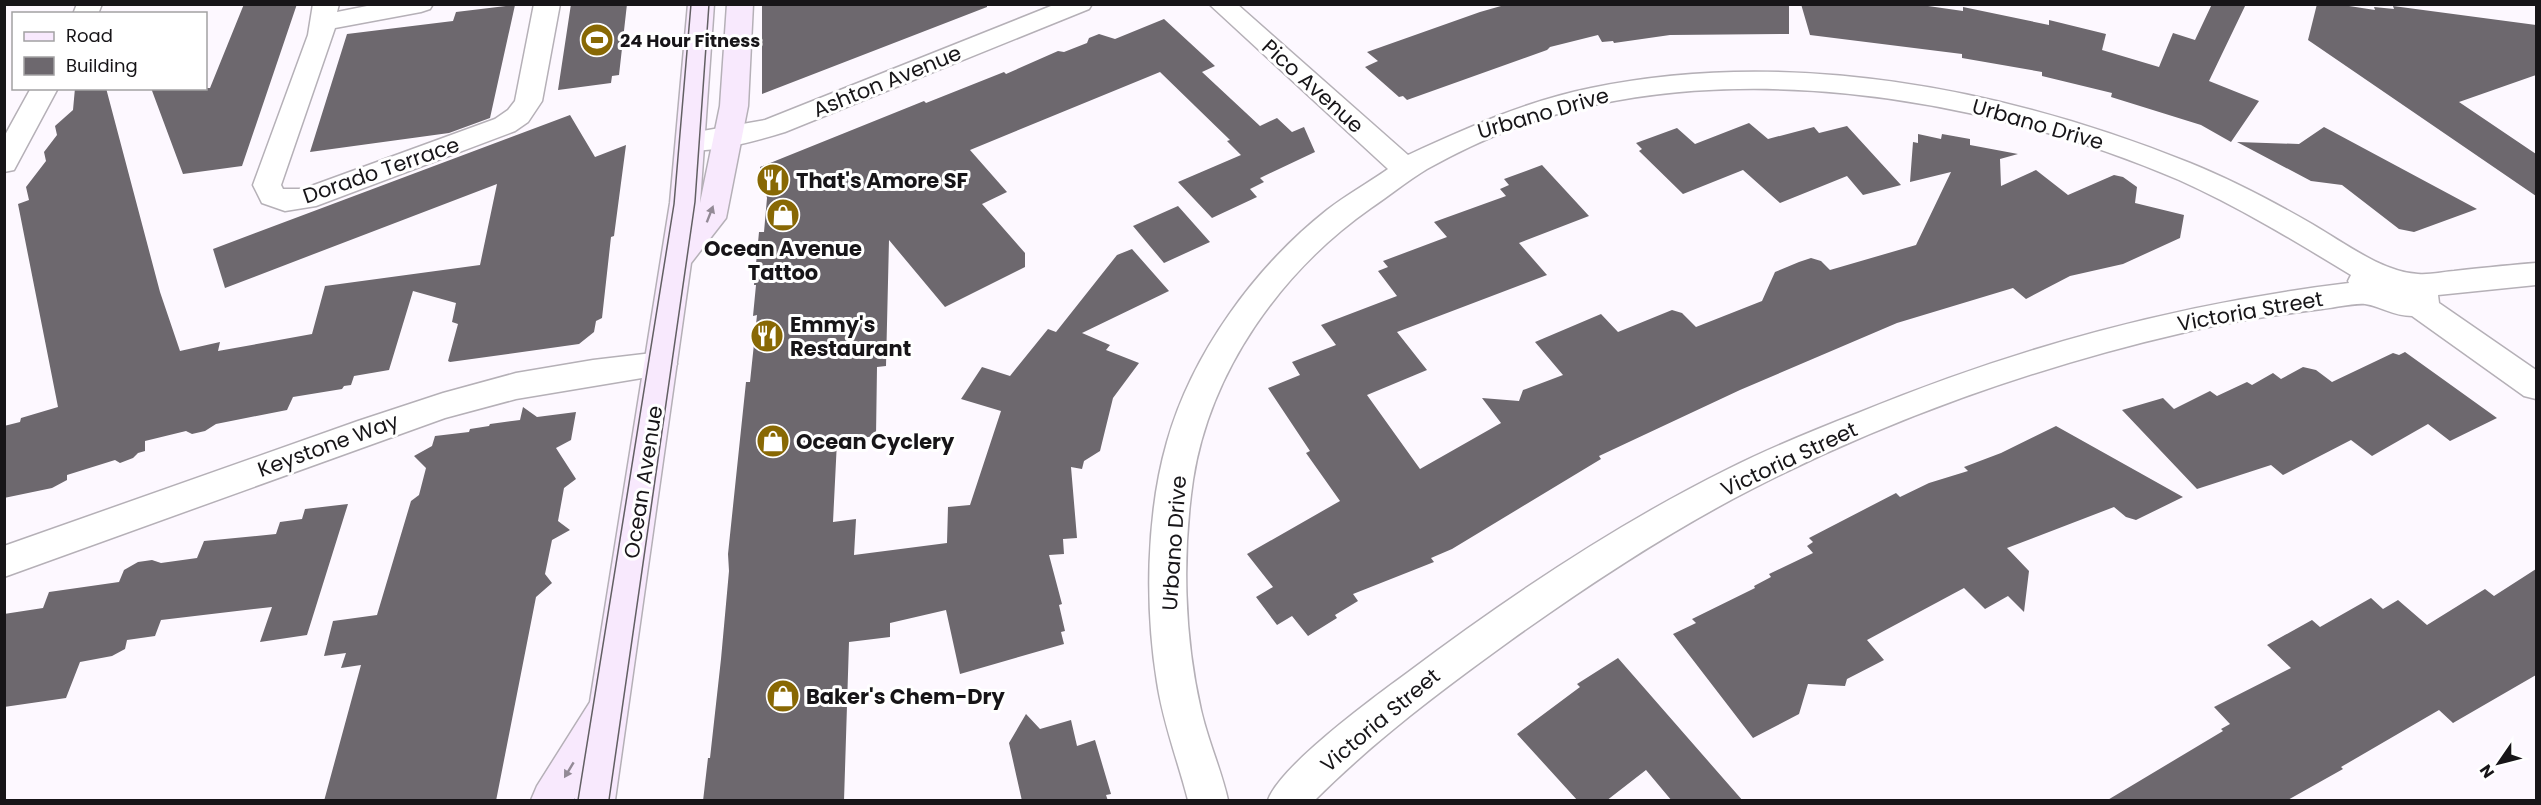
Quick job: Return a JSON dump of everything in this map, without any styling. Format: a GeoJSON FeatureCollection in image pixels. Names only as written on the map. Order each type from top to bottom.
{"type":"FeatureCollection","features":[{"type":"Feature","properties":{"kind":"main road","name":"Ocean Avenue"},"geometry":{"type":"LineString","coordinates":[[596,801],[676,261],[691,142],[701,4]]}},
{"type":"Feature","properties":{"kind":"main road"},"geometry":{"type":"LineString","coordinates":[[676,261],[711,218],[734,106],[740,4]]}},
{"type":"Feature","properties":{"kind":"main road","name":"Ocean Avenue"},"geometry":{"type":"LineString","coordinates":[[551,801],[610,703]]}},
{"type":"Feature","properties":{"kind":"street","name":"Dorado Terrace"},"geometry":{"type":"LineString","coordinates":[[421,4],[325,13],[267,184],[272,196],[285,201],[306,199],[505,125],[518,116],[528,101],[547,4]]}},
{"type":"Feature","properties":{"kind":"street","name":"Ashton Avenue"},"geometry":{"type":"LineString","coordinates":[[691,142],[775,126],[1080,4]]}},
{"type":"Feature","properties":{"kind":"street","name":"Pico Avenue"},"geometry":{"type":"LineString","coordinates":[[1221,4],[1404,168]]}},
{"type":"Feature","properties":{"kind":"street","name":"Urbano Drive"},"geometry":{"type":"LineString","coordinates":[[1208,801],[1182,709],[1170,634],[1169,553],[1176,476],[1195,409],[1221,356],[1251,306],[1281,269],[1342,213],[1404,168],[1456,140],[1511,118],[1576,99],[1640,87],[1716,80],[1790,80],[1866,86],[1941,97],[2019,116],[2107,143],[2227,191],[2309,235],[2398,304],[2416,295]]}},
{"type":"Feature","properties":{"kind":"street"},"geometry":{"type":"LineString","coordinates":[[4,163],[44,90]]}},
{"type":"Feature","properties":{"kind":"street"},"geometry":{"type":"LineString","coordinates":[[2416,295],[2536,274]]}},
{"type":"Feature","properties":{"kind":"street","name":"Victoria Street"},"geometry":{"type":"LineString","coordinates":[[1288,801],[1344,747],[1435,673],[1531,604],[1726,486],[1915,402],[2005,370],[2202,317],[2296,301],[2372,284]]}},
{"type":"Feature","properties":{"kind":"street"},"geometry":{"type":"LineString","coordinates":[[2416,295],[2536,387]]}},
{"type":"Feature","properties":{"kind":"street","name":"Keystone Way"},"geometry":{"type":"LineString","coordinates":[[4,562],[370,429],[443,406],[516,386],[593,372],[661,364]]}},
{"type":"Feature","properties":{"kind":"building"},"geometry":{"type":"Polygon","coordinates":[[[244,4],[297,4],[242,166],[183,174],[152,90],[207,90],[210,88],[244,4]]]}},
{"type":"Feature","properties":{"kind":"building"},"geometry":{"type":"Polygon","coordinates":[[[571,4],[627,4],[619,75],[612,76],[611,83],[558,90],[571,4]]]}},
{"type":"Feature","properties":{"kind":"building"},"geometry":{"type":"Polygon","coordinates":[[[762,4],[987,4],[987,7],[762,94],[762,4]]]}},
{"type":"Feature","properties":{"kind":"building"},"geometry":{"type":"Polygon","coordinates":[[[1508,4],[1789,4],[1789,34],[1670,35],[1614,43],[1613,41],[1602,42],[1598,35],[1550,47],[1407,100],[1403,96],[1399,97],[1365,67],[1378,61],[1367,52],[1508,4]]]}},
{"type":"Feature","properties":{"kind":"building"},"geometry":{"type":"Polygon","coordinates":[[[1801,4],[1914,4],[1963,11],[1963,7],[2049,25],[2049,20],[2106,34],[2102,50],[2159,67],[2173,33],[2195,40],[2212,4],[2246,4],[2209,81],[2259,101],[2231,142],[2201,125],[2111,97],[2112,93],[2042,76],[2042,72],[1962,58],[1962,54],[1810,35],[1801,4]]]}},
{"type":"Feature","properties":{"kind":"building"},"geometry":{"type":"Polygon","coordinates":[[[2317,4],[2336,4],[2375,10],[2374,7],[2394,9],[2393,6],[2536,25],[2536,75],[2459,102],[2536,154],[2536,196],[2308,40],[2317,4]]]}},
{"type":"Feature","properties":{"kind":"building"},"geometry":{"type":"Polygon","coordinates":[[[515,5],[490,118],[449,133],[310,152],[347,34],[453,21],[456,12],[515,5]]]}},
{"type":"Feature","properties":{"kind":"building"},"geometry":{"type":"Polygon","coordinates":[[[1164,19],[1215,66],[1202,72],[1260,126],[1277,118],[1292,132],[1304,127],[1315,152],[1260,178],[1264,182],[1250,189],[1257,197],[1212,218],[1178,182],[1241,155],[1227,141],[1230,140],[1160,72],[970,150],[1007,192],[982,204],[1025,253],[1025,267],[945,307],[889,240],[886,366],[877,367],[876,436],[837,441],[833,522],[856,519],[854,555],[947,543],[948,507],[970,505],[1001,411],[961,399],[982,367],[1010,376],[1048,329],[1056,332],[1117,255],[1132,249],[1169,291],[1082,333],[1110,345],[1106,350],[1139,363],[1113,398],[1100,451],[1084,461],[1082,469],[1071,467],[1077,538],[1063,539],[1064,554],[1049,555],[1062,604],[1059,605],[1065,631],[1061,632],[1064,644],[960,674],[946,610],[890,623],[890,637],[849,642],[844,801],[703,801],[721,659],[729,571],[728,554],[746,382],[750,382],[757,315],[753,316],[756,285],[754,285],[759,232],[764,232],[767,198],[760,167],[924,101],[926,103],[1004,72],[1006,74],[1058,51],[1064,52],[1087,43],[1089,38],[1099,34],[1115,39],[1164,19]]]}},
{"type":"Feature","properties":{"kind":"building"},"geometry":{"type":"Polygon","coordinates":[[[75,90],[107,90],[160,292],[180,351],[220,342],[218,351],[312,334],[325,286],[480,265],[497,184],[225,288],[213,249],[570,115],[595,157],[626,145],[614,236],[611,237],[602,318],[596,321],[594,332],[579,344],[450,362],[448,361],[458,324],[452,322],[456,303],[413,291],[389,370],[354,376],[351,385],[344,386],[342,389],[293,397],[287,410],[216,424],[205,431],[192,434],[186,431],[145,441],[145,451],[133,458],[120,463],[115,460],[67,475],[67,480],[52,488],[4,498],[4,426],[20,422],[21,418],[58,407],[18,204],[29,200],[26,187],[46,161],[44,152],[57,135],[55,126],[73,110],[75,90]]]}},
{"type":"Feature","properties":{"kind":"building"},"geometry":{"type":"Polygon","coordinates":[[[1749,123],[1768,139],[1814,127],[1819,133],[1847,126],[1901,185],[1863,195],[1847,176],[1780,203],[1743,170],[1683,194],[1639,151],[1642,149],[1636,143],[1677,128],[1695,144],[1749,123]]]}},
{"type":"Feature","properties":{"kind":"building"},"geometry":{"type":"Polygon","coordinates":[[[2324,127],[2477,209],[2414,232],[2399,229],[2342,185],[2311,181],[2237,142],[2299,144],[2324,127]]]}},
{"type":"Feature","properties":{"kind":"building"},"geometry":{"type":"Polygon","coordinates":[[[1918,134],[1941,139],[1942,134],[1970,139],[1970,145],[2018,154],[2000,159],[2001,186],[2036,170],[2068,195],[2114,175],[2123,177],[2137,187],[2135,203],[2184,215],[2180,238],[2123,264],[2070,276],[2026,299],[2013,288],[1897,323],[1740,390],[1599,456],[1601,459],[1452,549],[1431,558],[1434,562],[1353,594],[1358,601],[1335,615],[1337,618],[1308,636],[1292,616],[1277,625],[1256,597],[1273,587],[1247,554],[1340,501],[1306,453],[1310,451],[1268,388],[1300,375],[1292,362],[1336,345],[1321,325],[1397,296],[1378,271],[1388,267],[1383,261],[1447,237],[1434,222],[1506,196],[1500,189],[1509,185],[1504,179],[1542,165],[1589,216],[1519,243],[1547,275],[1397,332],[1427,370],[1367,395],[1420,469],[1501,423],[1482,398],[1519,401],[1523,390],[1563,375],[1535,342],[1601,314],[1618,332],[1672,310],[1682,313],[1696,327],[1762,301],[1775,272],[1799,262],[1811,258],[1821,261],[1830,270],[1916,245],[1951,172],[1910,182],[1913,142],[1918,143],[1918,134]]]}},
{"type":"Feature","properties":{"kind":"building"},"geometry":{"type":"Polygon","coordinates":[[[1178,206],[1210,242],[1164,263],[1133,226],[1178,206]]]}},
{"type":"Feature","properties":{"kind":"building"},"geometry":{"type":"Polygon","coordinates":[[[2405,352],[2497,418],[2450,441],[2428,424],[2372,456],[2351,440],[2283,475],[2271,465],[2197,489],[2122,410],[2163,398],[2174,409],[2210,391],[2217,396],[2247,382],[2252,385],[2273,373],[2281,379],[2303,367],[2316,370],[2332,382],[2393,353],[2399,355],[2405,352]]]}},
{"type":"Feature","properties":{"kind":"building"},"geometry":{"type":"Polygon","coordinates":[[[523,407],[537,417],[576,412],[571,440],[556,448],[576,479],[564,488],[558,521],[570,530],[552,540],[545,574],[552,583],[536,597],[496,801],[324,801],[361,665],[341,668],[346,653],[324,656],[333,621],[377,615],[411,501],[419,495],[426,468],[414,456],[432,446],[435,436],[469,432],[470,429],[490,424],[520,420],[523,407]]]}},
{"type":"Feature","properties":{"kind":"building"},"geometry":{"type":"Polygon","coordinates":[[[2056,426],[2183,497],[2136,520],[2126,517],[2114,507],[2007,548],[2029,571],[2024,612],[2008,596],[1985,609],[1964,588],[1867,640],[1884,660],[1847,679],[1845,686],[1808,684],[1799,714],[1753,738],[1673,634],[1696,623],[1692,619],[1755,588],[1754,586],[1771,577],[1769,574],[1813,553],[1807,546],[1813,542],[1809,538],[1896,493],[1900,497],[1929,483],[1968,471],[1964,467],[2001,453],[2056,426]]]}},
{"type":"Feature","properties":{"kind":"building"},"geometry":{"type":"Polygon","coordinates":[[[348,504],[307,635],[260,642],[272,607],[161,620],[155,636],[127,640],[125,649],[112,656],[80,662],[66,698],[4,707],[4,614],[43,608],[49,592],[119,582],[124,570],[138,562],[152,560],[161,563],[197,558],[204,541],[276,534],[280,522],[302,519],[305,509],[348,504]]]}},
{"type":"Feature","properties":{"kind":"building"},"geometry":{"type":"Polygon","coordinates":[[[2536,569],[2536,675],[2453,723],[2439,710],[2286,801],[2106,801],[2223,731],[2221,729],[2230,724],[2214,707],[2291,668],[2267,645],[2312,620],[2320,627],[2371,598],[2383,609],[2398,600],[2427,625],[2485,589],[2494,596],[2536,569]]]}},
{"type":"Feature","properties":{"kind":"building"},"geometry":{"type":"Polygon","coordinates":[[[1618,658],[1743,801],[1672,801],[1646,770],[1606,801],[1578,801],[1517,734],[1580,687],[1577,684],[1618,658]]]}},
{"type":"Feature","properties":{"kind":"building"},"geometry":{"type":"Polygon","coordinates":[[[1026,714],[1040,729],[1071,720],[1077,746],[1095,740],[1111,794],[1106,795],[1108,801],[1022,801],[1009,743],[1026,714]]]}},
{"type":"Feature","properties":{"kind":"tram line"},"geometry":{"type":"LineString","coordinates":[[578,800],[674,204],[691,4]]}},
{"type":"Feature","properties":{"kind":"tram line"},"geometry":{"type":"LineString","coordinates":[[609,800],[695,202],[709,4]]}},
{"type":"Feature","properties":{"kind":"place","name":"24 Hour Fitness"},"geometry":{"type":"Point","coordinates":[597,40]}},
{"type":"Feature","properties":{"kind":"place","name":"That's Amore SF"},"geometry":{"type":"Point","coordinates":[773,180]}},
{"type":"Feature","properties":{"kind":"place","name":"Ocean Avenue Tattoo"},"geometry":{"type":"Point","coordinates":[783,215]}},
{"type":"Feature","properties":{"kind":"place","name":"Emmy's Restaurant"},"geometry":{"type":"Point","coordinates":[767,336]}},
{"type":"Feature","properties":{"kind":"place","name":"Ocean Cyclery"},"geometry":{"type":"Point","coordinates":[773,441]}},
{"type":"Feature","properties":{"kind":"place","name":"Baker's Chem-Dry"},"geometry":{"type":"Point","coordinates":[783,696]}}]}
